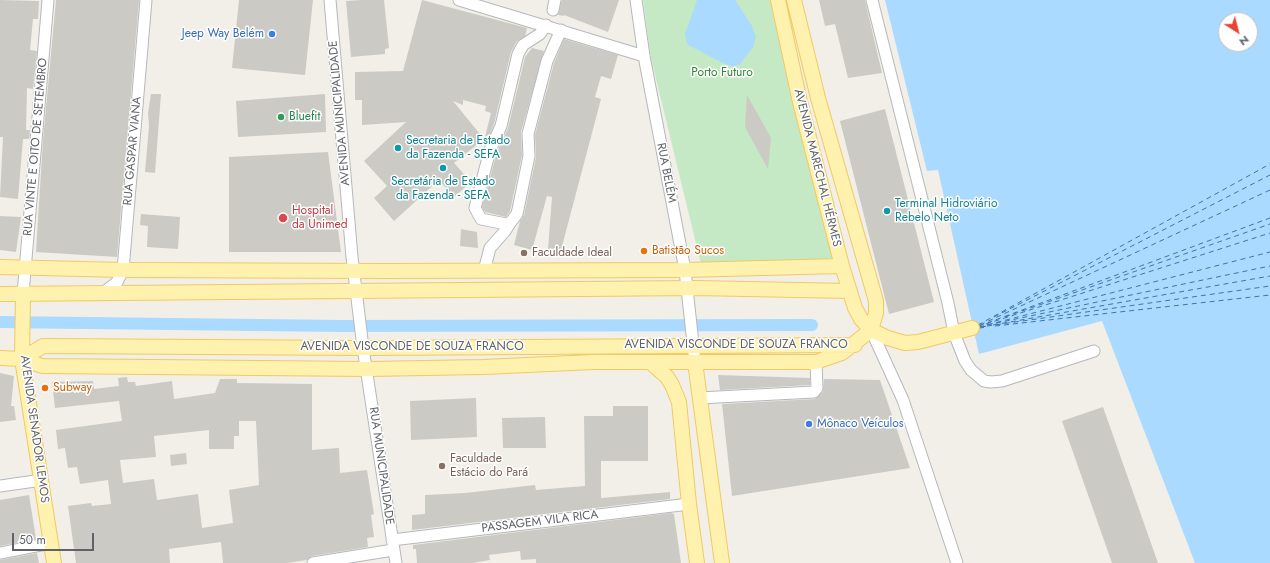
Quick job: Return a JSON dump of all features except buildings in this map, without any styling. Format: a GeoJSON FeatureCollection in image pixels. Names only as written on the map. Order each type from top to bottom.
{"type":"FeatureCollection","features":[{"type":"Feature","properties":{"kind":"main road","name":"AVENIDA MARECHAL HÉRMES"},"geometry":{"type":"LineString","coordinates":[[778,0],[800,102],[842,266],[861,319],[871,330]]}},
{"type":"Feature","properties":{"kind":"main road","name":"AVENIDA MARECHAL HÉRMES"},"geometry":{"type":"LineString","coordinates":[[794,0],[818,98],[874,290],[876,313],[871,330]]}},
{"type":"Feature","properties":{"kind":"main road"},"geometry":{"type":"LineString","coordinates":[[800,102],[818,98]]}},
{"type":"Feature","properties":{"kind":"main road"},"geometry":{"type":"LineString","coordinates":[[0,267],[123,270],[484,271],[685,270],[842,266]]}},
{"type":"Feature","properties":{"kind":"main road"},"geometry":{"type":"LineString","coordinates":[[0,294],[23,299],[103,293],[688,288],[850,291]]}},
{"type":"Feature","properties":{"kind":"main road","name":"AVENIDA SENADOR LEMOS"},"geometry":{"type":"LineString","coordinates":[[23,299],[22,358],[54,563]]}},
{"type":"Feature","properties":{"kind":"main road"},"geometry":{"type":"LineString","coordinates":[[855,345],[871,330],[888,338],[905,343],[918,342],[972,328]]}},
{"type":"Feature","properties":{"kind":"main road","name":"AVENIDA VISCONDE DE SOUZA FRANCO"},"geometry":{"type":"LineString","coordinates":[[22,358],[43,346],[363,344],[536,347],[692,340],[855,345]]}},
{"type":"Feature","properties":{"kind":"main road","name":"AVENIDA VISCONDE DE SOUZA FRANCO"},"geometry":{"type":"LineString","coordinates":[[0,358],[22,358],[42,366],[368,369],[483,367],[593,362],[816,362],[842,353],[855,345]]}},
{"type":"Feature","properties":{"kind":"main road"},"geometry":{"type":"LineString","coordinates":[[483,367],[536,347]]}},
{"type":"Feature","properties":{"kind":"main road"},"geometry":{"type":"LineString","coordinates":[[650,362],[669,381],[679,402],[689,504],[697,563]]}},
{"type":"Feature","properties":{"kind":"main road"},"geometry":{"type":"LineString","coordinates":[[695,362],[722,563]]}},
{"type":"Feature","properties":{"kind":"street","name":"RUA VINTE E OITO DE SETEMBRO"},"geometry":{"type":"LineString","coordinates":[[23,299],[48,0]]}},
{"type":"Feature","properties":{"kind":"street","name":"RUA GASPAR VIANA"},"geometry":{"type":"LineString","coordinates":[[103,293],[117,282],[123,270],[146,0]]}},
{"type":"Feature","properties":{"kind":"street","name":"AVENIDA MUNICIPALIDADE"},"geometry":{"type":"LineString","coordinates":[[330,0],[358,307],[368,369]]}},
{"type":"Feature","properties":{"kind":"street"},"geometry":{"type":"LineString","coordinates":[[459,0],[546,25],[644,56]]}},
{"type":"Feature","properties":{"kind":"street","name":"RUA BELÉM"},"geometry":{"type":"LineString","coordinates":[[636,0],[644,56],[688,288],[695,362]]}},
{"type":"Feature","properties":{"kind":"street"},"geometry":{"type":"LineString","coordinates":[[872,0],[948,303],[954,333],[965,361],[971,370],[984,381],[991,382],[1002,381],[1094,351]]}},
{"type":"Feature","properties":{"kind":"street"},"geometry":{"type":"LineString","coordinates":[[510,223],[506,224],[481,218],[474,208],[490,150],[501,126],[518,54],[523,45],[540,34],[546,25]]}},
{"type":"Feature","properties":{"kind":"street"},"geometry":{"type":"LineString","coordinates":[[484,271],[490,248],[517,214],[529,156],[528,134],[547,61],[561,30]]}},
{"type":"Feature","properties":{"kind":"street","name":"AVENIDA MARECHAL HÉRMES"},"geometry":{"type":"LineString","coordinates":[[871,330],[903,400],[957,563]]}},
{"type":"Feature","properties":{"kind":"street"},"geometry":{"type":"LineString","coordinates":[[699,398],[814,392],[817,388],[816,362]]}},
{"type":"Feature","properties":{"kind":"street","name":"RUA MUNICIPALIDADE"},"geometry":{"type":"LineString","coordinates":[[368,369],[396,563]]}},
{"type":"Feature","properties":{"kind":"street"},"geometry":{"type":"LineString","coordinates":[[0,486],[42,480]]}},
{"type":"Feature","properties":{"kind":"street","name":"PASSAGEM VILA RICA"},"geometry":{"type":"LineString","coordinates":[[313,563],[393,545],[689,504]]}},
{"type":"Feature","properties":{"kind":"street"},"geometry":{"type":"LineString","coordinates":[[0,553],[51,543]]}},
{"type":"Feature","properties":{"kind":"green space","name":"Porto Futuro"},"geometry":{"type":"Polygon","coordinates":[[[643,0],[773,0],[833,260],[701,264],[651,58],[643,0]]]}},
{"type":"Feature","properties":{"kind":"water"},"geometry":{"type":"Polygon","coordinates":[[[697,0],[735,0],[752,26],[756,37],[753,47],[740,64],[734,67],[723,63],[687,43],[685,34],[697,0]]]}},
{"type":"Feature","properties":{"kind":"water"},"geometry":{"type":"Polygon","coordinates":[[[885,0],[1270,0],[1270,563],[1195,563],[1102,321],[979,354],[938,170],[927,171],[885,0]]]}},
{"type":"Feature","properties":{"kind":"waterway"},"geometry":{"type":"LineString","coordinates":[[0,322],[342,326],[812,325]]}},
{"type":"Feature","properties":{"kind":"ferry route"},"geometry":{"type":"LineString","coordinates":[[978,325],[1270,164]]}},
{"type":"Feature","properties":{"kind":"ferry route"},"geometry":{"type":"LineString","coordinates":[[994,317],[1270,175]]}},
{"type":"Feature","properties":{"kind":"ferry route"},"geometry":{"type":"LineString","coordinates":[[980,325],[1270,190]]}},
{"type":"Feature","properties":{"kind":"ferry route"},"geometry":{"type":"LineString","coordinates":[[979,326],[1270,218]]}},
{"type":"Feature","properties":{"kind":"ferry route"},"geometry":{"type":"LineString","coordinates":[[1005,317],[1270,224]]}},
{"type":"Feature","properties":{"kind":"ferry route"},"geometry":{"type":"LineString","coordinates":[[986,324],[1270,233]]}},
{"type":"Feature","properties":{"kind":"ferry route"},"geometry":{"type":"LineString","coordinates":[[979,327],[1270,252]]}},
{"type":"Feature","properties":{"kind":"ferry route"},"geometry":{"type":"LineString","coordinates":[[987,325],[1270,266]]}},
{"type":"Feature","properties":{"kind":"ferry route"},"geometry":{"type":"LineString","coordinates":[[993,325],[1270,276]]}},
{"type":"Feature","properties":{"kind":"ferry route"},"geometry":{"type":"LineString","coordinates":[[987,326],[1270,286]]}},
{"type":"Feature","properties":{"kind":"ferry route"},"geometry":{"type":"LineString","coordinates":[[995,326],[1270,295]]}},
{"type":"Feature","properties":{"kind":"ferry route"},"geometry":{"type":"LineString","coordinates":[[981,327],[988,326]]}},
{"type":"Feature","properties":{"kind":"ferry route"},"geometry":{"type":"LineString","coordinates":[[979,328],[988,327]]}},
{"type":"Feature","properties":{"kind":"place","name":"Jeep Way Belém"},"geometry":{"type":"Point","coordinates":[272,34]}},
{"type":"Feature","properties":{"kind":"place","name":"Bluefit"},"geometry":{"type":"Point","coordinates":[281,117]}},
{"type":"Feature","properties":{"kind":"place","name":"Secretaria de Estado da Fazenda - SEFA"},"geometry":{"type":"Point","coordinates":[398,148]}},
{"type":"Feature","properties":{"kind":"place","name":"Secretária de Estado da Fazenda - SEFA"},"geometry":{"type":"Point","coordinates":[443,168]}},
{"type":"Feature","properties":{"kind":"place","name":"Terminal Hidroviário Rebelo Neto"},"geometry":{"type":"Point","coordinates":[887,211]}},
{"type":"Feature","properties":{"kind":"place","name":"Hospital da Unimed"},"geometry":{"type":"Point","coordinates":[283,218]}},
{"type":"Feature","properties":{"kind":"place","name":"Batistão Sucos"},"geometry":{"type":"Point","coordinates":[644,251]}},
{"type":"Feature","properties":{"kind":"place","name":"Faculdade Ideal"},"geometry":{"type":"Point","coordinates":[524,253]}},
{"type":"Feature","properties":{"kind":"place","name":"Subway"},"geometry":{"type":"Point","coordinates":[45,388]}},
{"type":"Feature","properties":{"kind":"place","name":"Mônaco Veículos"},"geometry":{"type":"Point","coordinates":[809,424]}},
{"type":"Feature","properties":{"kind":"place","name":"Faculdade Estácio do Pará"},"geometry":{"type":"Point","coordinates":[442,466]}}]}
